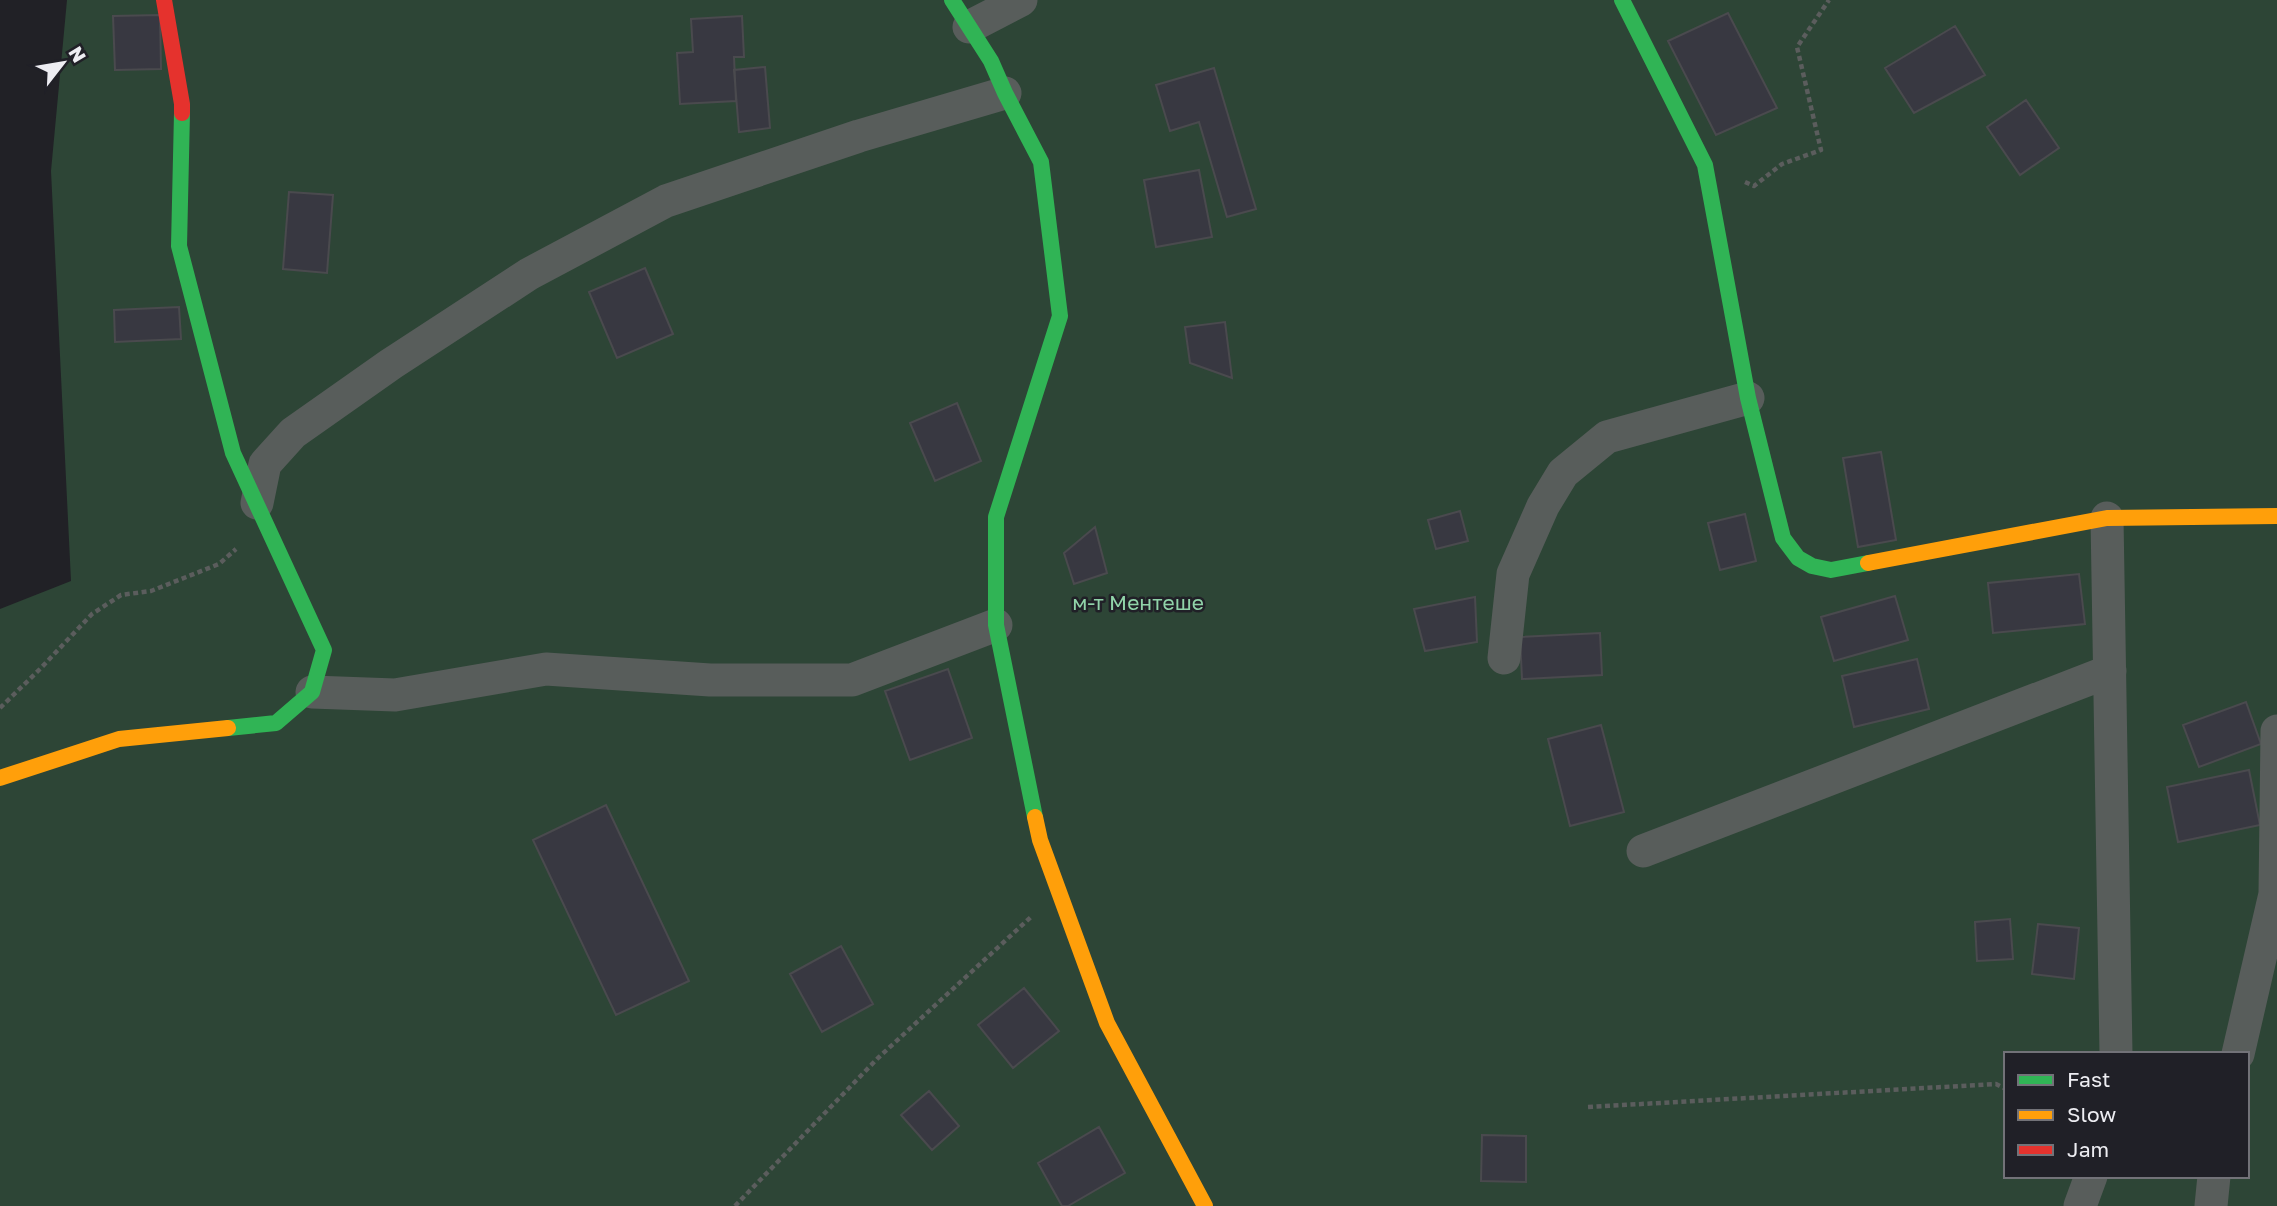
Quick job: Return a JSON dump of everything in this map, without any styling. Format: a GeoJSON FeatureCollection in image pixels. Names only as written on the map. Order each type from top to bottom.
{"type":"FeatureCollection","features":[{"type":"Feature","properties":{"kind":"street"},"geometry":{"type":"LineString","coordinates":[[0,778],[119,739],[276,723],[312,692],[324,650],[233,453],[180,246],[182,104],[164,0]]}},
{"type":"Feature","properties":{"kind":"street"},"geometry":{"type":"LineString","coordinates":[[1021,0],[960,13],[991,61],[1041,162],[1060,316],[996,517],[996,625],[1040,840],[1107,1023],[1205,1206]]}},
{"type":"Feature","properties":{"kind":"street"},"geometry":{"type":"LineString","coordinates":[[1622,0],[1705,165],[1748,398],[1784,542],[1792,555],[1803,564],[1831,570],[2107,518],[2277,516]]}},
{"type":"Feature","properties":{"kind":"street"},"geometry":{"type":"LineString","coordinates":[[261,513],[265,464],[293,433],[391,364],[529,274],[666,201],[859,136],[1005,93]]}},
{"type":"Feature","properties":{"kind":"street"},"geometry":{"type":"LineString","coordinates":[[1504,658],[1513,574],[1542,506],[1563,473],[1607,437],[1748,398]]}},
{"type":"Feature","properties":{"kind":"street"},"geometry":{"type":"LineString","coordinates":[[2107,518],[2116,1052]]}},
{"type":"Feature","properties":{"kind":"street"},"geometry":{"type":"LineString","coordinates":[[312,692],[395,695],[546,669],[710,680],[852,680],[996,625]]}},
{"type":"Feature","properties":{"kind":"street"},"geometry":{"type":"LineString","coordinates":[[1643,851],[2110,671]]}},
{"type":"Feature","properties":{"kind":"street"},"geometry":{"type":"LineString","coordinates":[[2238,1052],[2275,894],[2277,731]]}},
{"type":"Feature","properties":{"kind":"street"},"geometry":{"type":"LineString","coordinates":[[2080,1206],[2090,1178]]}},
{"type":"Feature","properties":{"kind":"street"},"geometry":{"type":"LineString","coordinates":[[2211,1206],[2214,1178]]}},
{"type":"Feature","properties":{"kind":"path"},"geometry":{"type":"LineString","coordinates":[[1705,165],[1754,186],[1782,163],[1821,150],[1797,47],[1829,0]]}},
{"type":"Feature","properties":{"kind":"path"},"geometry":{"type":"LineString","coordinates":[[0,708],[92,614],[121,594],[151,591],[219,564],[261,513]]}},
{"type":"Feature","properties":{"kind":"path"},"geometry":{"type":"LineString","coordinates":[[735,1206],[878,1058],[1060,890]]}},
{"type":"Feature","properties":{"kind":"path"},"geometry":{"type":"LineString","coordinates":[[1588,1107],[1996,1084],[2004,1088]]}},
{"type":"Feature","properties":{"kind":"green space","name":"м-т Ментeше"},"geometry":{"type":"Polygon","coordinates":[[[67,0],[2277,0],[2277,1206],[0,1206],[0,609],[71,581],[51,171],[67,0]]]}},
{"type":"Feature","properties":{"kind":"building"},"geometry":{"type":"Polygon","coordinates":[[[1728,13],[1777,108],[1716,135],[1668,41],[1728,13]]]}},
{"type":"Feature","properties":{"kind":"building"},"geometry":{"type":"Polygon","coordinates":[[[160,15],[161,69],[115,70],[113,16],[160,15]]]}},
{"type":"Feature","properties":{"kind":"building"},"geometry":{"type":"Polygon","coordinates":[[[742,16],[744,57],[734,57],[736,101],[680,104],[677,53],[693,52],[691,19],[742,16]]]}},
{"type":"Feature","properties":{"kind":"building"},"geometry":{"type":"Polygon","coordinates":[[[1955,26],[1985,75],[1914,113],[1885,68],[1955,26]]]}},
{"type":"Feature","properties":{"kind":"building"},"geometry":{"type":"Polygon","coordinates":[[[765,67],[770,128],[739,132],[734,70],[765,67]]]}},
{"type":"Feature","properties":{"kind":"building"},"geometry":{"type":"Polygon","coordinates":[[[1214,68],[1256,209],[1227,217],[1199,122],[1170,131],[1156,85],[1214,68]]]}},
{"type":"Feature","properties":{"kind":"building"},"geometry":{"type":"Polygon","coordinates":[[[2026,100],[2059,148],[2020,175],[1987,127],[2026,100]]]}},
{"type":"Feature","properties":{"kind":"building"},"geometry":{"type":"Polygon","coordinates":[[[1199,170],[1212,237],[1156,247],[1144,180],[1199,170]]]}},
{"type":"Feature","properties":{"kind":"building"},"geometry":{"type":"Polygon","coordinates":[[[289,192],[333,195],[327,273],[283,269],[289,192]]]}},
{"type":"Feature","properties":{"kind":"building"},"geometry":{"type":"Polygon","coordinates":[[[645,268],[673,334],[617,358],[589,292],[645,268]]]}},
{"type":"Feature","properties":{"kind":"building"},"geometry":{"type":"Polygon","coordinates":[[[179,307],[181,339],[115,342],[114,310],[179,307]]]}},
{"type":"Feature","properties":{"kind":"building"},"geometry":{"type":"Polygon","coordinates":[[[1225,322],[1232,378],[1190,363],[1185,327],[1225,322]]]}},
{"type":"Feature","properties":{"kind":"building"},"geometry":{"type":"Polygon","coordinates":[[[957,403],[981,461],[935,481],[910,423],[957,403]]]}},
{"type":"Feature","properties":{"kind":"building"},"geometry":{"type":"Polygon","coordinates":[[[1881,452],[1896,540],[1858,547],[1843,458],[1881,452]]]}},
{"type":"Feature","properties":{"kind":"building"},"geometry":{"type":"Polygon","coordinates":[[[1460,511],[1468,541],[1436,549],[1428,520],[1460,511]]]}},
{"type":"Feature","properties":{"kind":"building"},"geometry":{"type":"Polygon","coordinates":[[[1745,514],[1756,561],[1720,570],[1708,523],[1745,514]]]}},
{"type":"Feature","properties":{"kind":"building"},"geometry":{"type":"Polygon","coordinates":[[[1095,527],[1107,573],[1074,584],[1064,553],[1095,527]]]}},
{"type":"Feature","properties":{"kind":"building"},"geometry":{"type":"Polygon","coordinates":[[[2079,574],[2085,624],[1993,633],[1988,583],[2079,574]]]}},
{"type":"Feature","properties":{"kind":"building"},"geometry":{"type":"Polygon","coordinates":[[[1895,596],[1908,640],[1834,661],[1821,617],[1895,596]]]}},
{"type":"Feature","properties":{"kind":"building"},"geometry":{"type":"Polygon","coordinates":[[[1475,597],[1477,642],[1425,651],[1414,609],[1475,597]]]}},
{"type":"Feature","properties":{"kind":"building"},"geometry":{"type":"Polygon","coordinates":[[[1600,633],[1602,675],[1522,679],[1520,637],[1600,633]]]}},
{"type":"Feature","properties":{"kind":"building"},"geometry":{"type":"Polygon","coordinates":[[[1917,659],[1929,709],[1854,727],[1842,676],[1917,659]]]}},
{"type":"Feature","properties":{"kind":"building"},"geometry":{"type":"Polygon","coordinates":[[[948,669],[972,738],[910,760],[885,691],[948,669]]]}},
{"type":"Feature","properties":{"kind":"building"},"geometry":{"type":"Polygon","coordinates":[[[2246,702],[2261,744],[2199,767],[2183,725],[2246,702]]]}},
{"type":"Feature","properties":{"kind":"building"},"geometry":{"type":"Polygon","coordinates":[[[1601,725],[1624,812],[1570,826],[1548,739],[1601,725]]]}},
{"type":"Feature","properties":{"kind":"building"},"geometry":{"type":"Polygon","coordinates":[[[2249,770],[2260,825],[2178,842],[2167,787],[2249,770]]]}},
{"type":"Feature","properties":{"kind":"building"},"geometry":{"type":"Polygon","coordinates":[[[606,805],[689,981],[616,1015],[533,840],[606,805]]]}},
{"type":"Feature","properties":{"kind":"building"},"geometry":{"type":"Polygon","coordinates":[[[2010,919],[2013,959],[1977,961],[1975,922],[2010,919]]]}},
{"type":"Feature","properties":{"kind":"building"},"geometry":{"type":"Polygon","coordinates":[[[2038,924],[2079,928],[2074,979],[2032,974],[2038,924]]]}},
{"type":"Feature","properties":{"kind":"building"},"geometry":{"type":"Polygon","coordinates":[[[841,946],[873,1004],[822,1032],[790,974],[841,946]]]}},
{"type":"Feature","properties":{"kind":"building"},"geometry":{"type":"Polygon","coordinates":[[[1024,988],[1059,1031],[1013,1068],[978,1025],[1024,988]]]}},
{"type":"Feature","properties":{"kind":"building"},"geometry":{"type":"Polygon","coordinates":[[[929,1091],[959,1126],[932,1150],[901,1115],[929,1091]]]}},
{"type":"Feature","properties":{"kind":"building"},"geometry":{"type":"Polygon","coordinates":[[[1099,1127],[1125,1173],[1068,1206],[1062,1206],[1038,1163],[1099,1127]]]}},
{"type":"Feature","properties":{"kind":"building"},"geometry":{"type":"Polygon","coordinates":[[[1482,1135],[1526,1136],[1526,1182],[1481,1181],[1482,1135]]]}},
{"type":"Feature","properties":{"kind":"traffic: fast"},"geometry":{"type":"LineString","coordinates":[[952,0],[991,61],[1041,162],[1060,316],[996,517],[996,625],[1035,817]]}},
{"type":"Feature","properties":{"kind":"traffic: fast"},"geometry":{"type":"LineString","coordinates":[[1622,0],[1705,165],[1748,398],[1783,538],[1798,558],[1812,566],[1831,570],[1868,563]]}},
{"type":"Feature","properties":{"kind":"traffic: fast"},"geometry":{"type":"LineString","coordinates":[[182,113],[179,246],[233,453],[324,650],[312,692],[276,723],[228,728]]}},
{"type":"Feature","properties":{"kind":"traffic: slow"},"geometry":{"type":"LineString","coordinates":[[1868,563],[2107,518],[2277,516]]}},
{"type":"Feature","properties":{"kind":"traffic: slow"},"geometry":{"type":"LineString","coordinates":[[0,778],[119,739],[228,728]]}},
{"type":"Feature","properties":{"kind":"traffic: slow"},"geometry":{"type":"LineString","coordinates":[[1035,817],[1040,840],[1107,1023],[1205,1206]]}},
{"type":"Feature","properties":{"kind":"traffic: jam"},"geometry":{"type":"LineString","coordinates":[[164,0],[182,113]]}}]}
